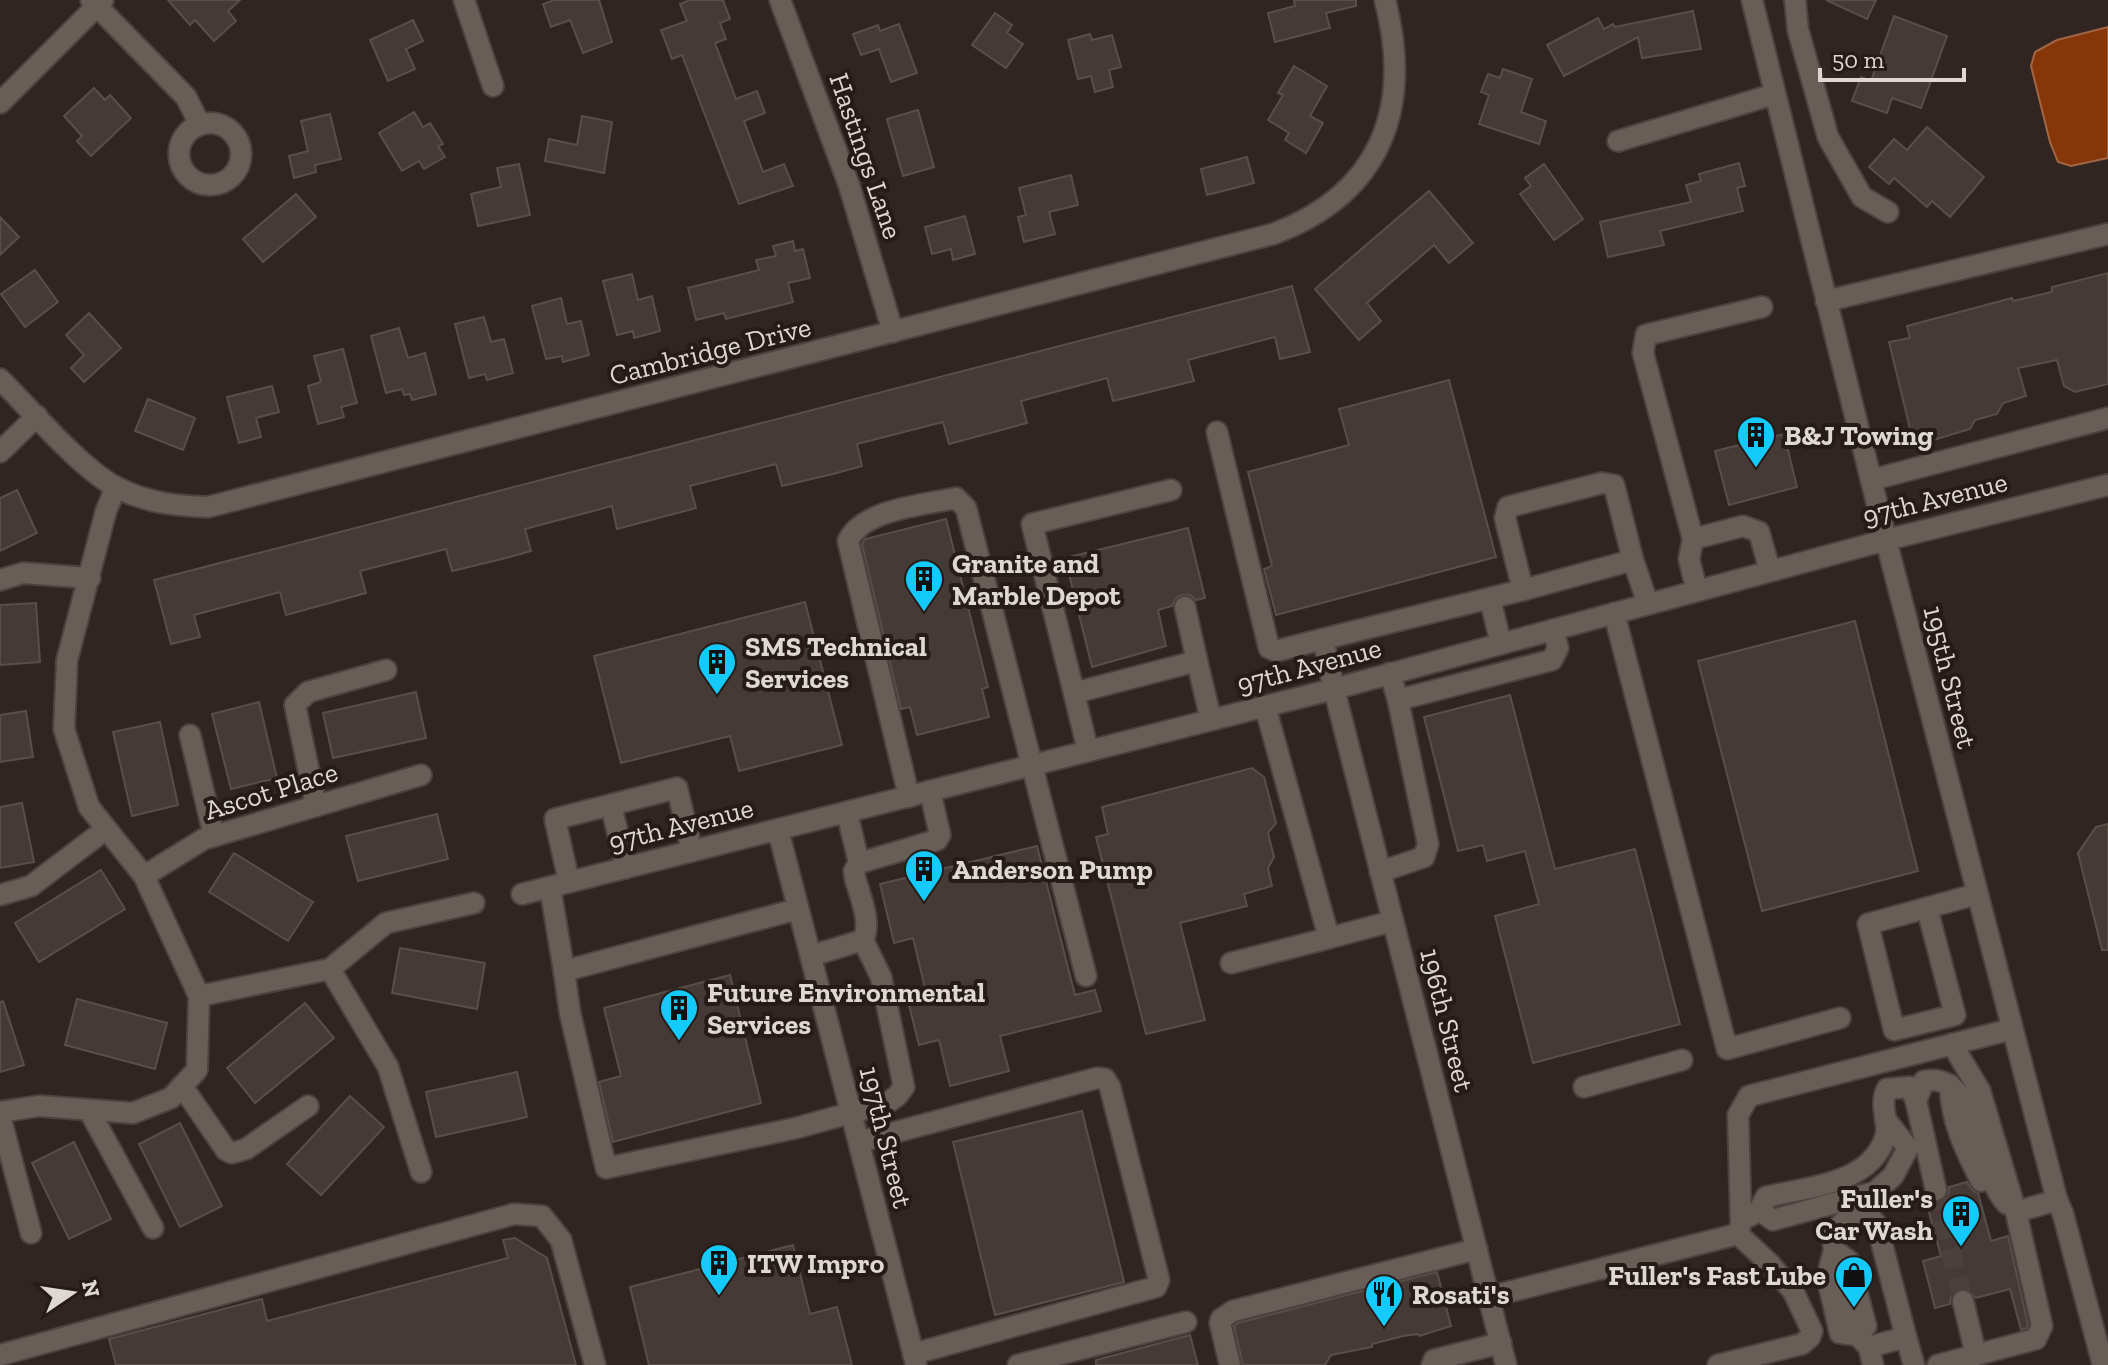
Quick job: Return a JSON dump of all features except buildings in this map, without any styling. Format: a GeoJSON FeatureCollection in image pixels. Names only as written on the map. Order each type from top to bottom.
{"type":"FeatureCollection","features":[{"type":"Feature","properties":{"kind":"street"},"geometry":{"type":"LineString","coordinates":[[464,0],[493,86]]}},
{"type":"Feature","properties":{"kind":"street","name":"Hastings Lane"},"geometry":{"type":"LineString","coordinates":[[780,0],[858,210],[893,332]]}},
{"type":"Feature","properties":{"kind":"street","name":"Cambridge Drive"},"geometry":{"type":"LineString","coordinates":[[0,379],[89,467],[116,487],[153,502],[208,507],[1273,234],[1300,224],[1335,201],[1360,176],[1384,133],[1396,85],[1396,55],[1385,0]]}},
{"type":"Feature","properties":{"kind":"street","name":"195th Street"},"geometry":{"type":"LineString","coordinates":[[1752,0],[1977,894],[2103,1365]]}},
{"type":"Feature","properties":{"kind":"street"},"geometry":{"type":"LineString","coordinates":[[1795,0],[1798,30],[1828,137],[1862,197],[1888,212]]}},
{"type":"Feature","properties":{"kind":"street"},"geometry":{"type":"LineString","coordinates":[[0,103],[97,2],[186,97],[200,125]]}},
{"type":"Feature","properties":{"kind":"street"},"geometry":{"type":"LineString","coordinates":[[1618,141],[1775,94]]}},
{"type":"Feature","properties":{"kind":"street"},"geometry":{"type":"LineString","coordinates":[[1826,301],[2108,234]]}},
{"type":"Feature","properties":{"kind":"street"},"geometry":{"type":"LineString","coordinates":[[1697,591],[1689,559],[1693,539],[1643,353],[1646,335],[1762,307]]}},
{"type":"Feature","properties":{"kind":"street"},"geometry":{"type":"LineString","coordinates":[[0,452],[37,416]]}},
{"type":"Feature","properties":{"kind":"street"},"geometry":{"type":"LineString","coordinates":[[1871,480],[2108,418]]}},
{"type":"Feature","properties":{"kind":"street"},"geometry":{"type":"LineString","coordinates":[[1217,432],[1269,648],[1276,651],[1490,599],[1633,560]]}},
{"type":"Feature","properties":{"kind":"street"},"geometry":{"type":"LineString","coordinates":[[1523,590],[1505,518],[1508,507],[1602,483],[1614,485],[1648,604]]}},
{"type":"Feature","properties":{"kind":"street","name":"97th Avenue"},"geometry":{"type":"LineString","coordinates":[[522,894],[1334,689],[1886,540],[2108,485]]}},
{"type":"Feature","properties":{"kind":"street"},"geometry":{"type":"LineString","coordinates":[[31,1233],[0,1114],[39,1106],[133,1113],[171,1098],[197,1070],[199,996],[144,876],[89,807],[64,729],[67,660],[106,511],[116,487]]}},
{"type":"Feature","properties":{"kind":"street"},"geometry":{"type":"LineString","coordinates":[[1088,751],[1032,524],[1171,490]]}},
{"type":"Feature","properties":{"kind":"street"},"geometry":{"type":"LineString","coordinates":[[909,797],[848,541],[861,524],[874,517],[956,498],[966,508],[1086,976]]}},
{"type":"Feature","properties":{"kind":"street"},"geometry":{"type":"LineString","coordinates":[[1693,539],[1743,526],[1759,532],[1770,571]]}},
{"type":"Feature","properties":{"kind":"street"},"geometry":{"type":"LineString","coordinates":[[0,580],[23,573],[90,578]]}},
{"type":"Feature","properties":{"kind":"street"},"geometry":{"type":"LineString","coordinates":[[1490,599],[1501,644]]}},
{"type":"Feature","properties":{"kind":"street"},"geometry":{"type":"LineString","coordinates":[[1185,607],[1211,720]]}},
{"type":"Feature","properties":{"kind":"street"},"geometry":{"type":"LineString","coordinates":[[1614,613],[1727,1049],[1840,1018]]}},
{"type":"Feature","properties":{"kind":"street"},"geometry":{"type":"LineString","coordinates":[[1398,700],[1552,660],[1558,648],[1553,630]]}},
{"type":"Feature","properties":{"kind":"street","name":"196th Street"},"geometry":{"type":"LineString","coordinates":[[1323,639],[1506,1365]]}},
{"type":"Feature","properties":{"kind":"street"},"geometry":{"type":"LineString","coordinates":[[1074,693],[1197,661]]}},
{"type":"Feature","properties":{"kind":"street"},"geometry":{"type":"LineString","coordinates":[[316,806],[295,705],[308,692],[386,670]]}},
{"type":"Feature","properties":{"kind":"street"},"geometry":{"type":"LineString","coordinates":[[1380,872],[1424,857],[1428,844],[1390,673]]}},
{"type":"Feature","properties":{"kind":"street"},"geometry":{"type":"LineString","coordinates":[[1265,706],[1329,938]]}},
{"type":"Feature","properties":{"kind":"street"},"geometry":{"type":"LineString","coordinates":[[190,735],[214,836]]}},
{"type":"Feature","properties":{"kind":"street","name":"Ascot Place"},"geometry":{"type":"LineString","coordinates":[[144,876],[204,839],[421,775]]}},
{"type":"Feature","properties":{"kind":"street"},"geometry":{"type":"LineString","coordinates":[[692,851],[677,788],[555,819],[564,971],[570,1013],[606,1168],[796,1128],[887,1103],[897,1096],[904,1087],[881,977],[863,940],[867,927],[854,871],[859,863],[937,840],[940,835],[930,791]]}},
{"type":"Feature","properties":{"kind":"street"},"geometry":{"type":"LineString","coordinates":[[611,805],[626,868]]}},
{"type":"Feature","properties":{"kind":"street"},"geometry":{"type":"LineString","coordinates":[[847,813],[859,863]]}},
{"type":"Feature","properties":{"kind":"street"},"geometry":{"type":"LineString","coordinates":[[0,895],[31,886],[106,829]]}},
{"type":"Feature","properties":{"kind":"street","name":"197th Street"},"geometry":{"type":"LineString","coordinates":[[778,830],[915,1360]]}},
{"type":"Feature","properties":{"kind":"street"},"geometry":{"type":"LineString","coordinates":[[1927,908],[1955,1015],[1894,1030],[1868,924],[1977,894]]}},
{"type":"Feature","properties":{"kind":"street"},"geometry":{"type":"LineString","coordinates":[[199,996],[330,969],[386,923],[474,903]]}},
{"type":"Feature","properties":{"kind":"street"},"geometry":{"type":"LineString","coordinates":[[564,971],[798,909]]}},
{"type":"Feature","properties":{"kind":"street"},"geometry":{"type":"LineString","coordinates":[[1231,963],[1393,921]]}},
{"type":"Feature","properties":{"kind":"street"},"geometry":{"type":"LineString","coordinates":[[811,956],[863,940]]}},
{"type":"Feature","properties":{"kind":"street"},"geometry":{"type":"LineString","coordinates":[[330,969],[388,1067],[421,1172]]}},
{"type":"Feature","properties":{"kind":"street"},"geometry":{"type":"LineString","coordinates":[[1718,1365],[1802,1344],[1812,1331],[1793,1291],[1739,1228],[1738,1115],[1749,1096],[2012,1029]]}},
{"type":"Feature","properties":{"kind":"street"},"geometry":{"type":"LineString","coordinates":[[1938,1365],[2036,1339],[2042,1326],[1980,1091],[1952,1044]]}},
{"type":"Feature","properties":{"kind":"street"},"geometry":{"type":"LineString","coordinates":[[1584,1087],[1682,1060]]}},
{"type":"Feature","properties":{"kind":"street"},"geometry":{"type":"LineString","coordinates":[[859,1142],[1097,1078],[1105,1079],[1110,1087],[1159,1280],[1156,1287],[915,1360]]}},
{"type":"Feature","properties":{"kind":"street"},"geometry":{"type":"LineString","coordinates":[[1916,1101],[1924,1081],[1938,1078],[1965,1099],[1991,1180],[2010,1206]]}},
{"type":"Feature","properties":{"kind":"street"},"geometry":{"type":"LineString","coordinates":[[182,1086],[226,1150],[232,1153],[246,1149],[308,1106]]}},
{"type":"Feature","properties":{"kind":"street"},"geometry":{"type":"LineString","coordinates":[[1489,1297],[1739,1228],[1759,1210],[1773,1220],[1875,1192],[1893,1176],[1908,1148],[1885,1119],[1882,1100],[1887,1089],[1910,1087],[1936,1190]]}},
{"type":"Feature","properties":{"kind":"street"},"geometry":{"type":"LineString","coordinates":[[89,1110],[153,1228]]}},
{"type":"Feature","properties":{"kind":"street"},"geometry":{"type":"LineString","coordinates":[[2010,1206],[2057,1200]]}},
{"type":"Feature","properties":{"kind":"street"},"geometry":{"type":"LineString","coordinates":[[1906,1337],[1866,1349],[1866,1326],[1849,1261],[1834,1250],[1832,1235],[1840,1224],[1856,1213],[1868,1214],[1877,1225],[1914,1365]]}},
{"type":"Feature","properties":{"kind":"street"},"geometry":{"type":"LineString","coordinates":[[0,1355],[514,1214],[542,1216],[561,1240],[595,1365]]}},
{"type":"Feature","properties":{"kind":"street"},"geometry":{"type":"LineString","coordinates":[[1230,1365],[1220,1323],[1233,1311],[1477,1249]]}},
{"type":"Feature","properties":{"kind":"street"},"geometry":{"type":"LineString","coordinates":[[1963,1301],[1976,1355]]}},
{"type":"Feature","properties":{"kind":"street"},"geometry":{"type":"LineString","coordinates":[[1018,1365],[1186,1322]]}},
{"type":"Feature","properties":{"kind":"street"},"geometry":{"type":"LineString","coordinates":[[1432,1365],[1434,1360],[1501,1343]]}},
{"type":"Feature","properties":{"kind":"shaded area"},"geometry":{"type":"Polygon","coordinates":[[[2108,27],[2108,158],[2071,166],[2058,162],[2031,66],[2035,52],[2057,40],[2108,27]]]}},
{"type":"Feature","properties":{"kind":"tunnel"},"geometry":{"type":"LineString","coordinates":[[1936,1190],[1963,1301]]}},
{"type":"Feature","properties":{"kind":"place","name":"B&J Towing"},"geometry":{"type":"Point","coordinates":[1756,469]}},
{"type":"Feature","properties":{"kind":"place","name":"Granite and Marble Depot"},"geometry":{"type":"Point","coordinates":[924,613]}},
{"type":"Feature","properties":{"kind":"place","name":"SMS Technical Services"},"geometry":{"type":"Point","coordinates":[717,696]}},
{"type":"Feature","properties":{"kind":"place","name":"Anderson Pump"},"geometry":{"type":"Point","coordinates":[924,903]}},
{"type":"Feature","properties":{"kind":"place","name":"Future Environmental Services"},"geometry":{"type":"Point","coordinates":[679,1042]}},
{"type":"Feature","properties":{"kind":"place","name":"Fuller's Car Wash"},"geometry":{"type":"Point","coordinates":[1961,1248]}},
{"type":"Feature","properties":{"kind":"place","name":"ITW Impro"},"geometry":{"type":"Point","coordinates":[719,1297]}},
{"type":"Feature","properties":{"kind":"place","name":"Fuller's Fast Lube"},"geometry":{"type":"Point","coordinates":[1854,1309]}},
{"type":"Feature","properties":{"kind":"place","name":"Rosati's"},"geometry":{"type":"Point","coordinates":[1384,1328]}}]}
